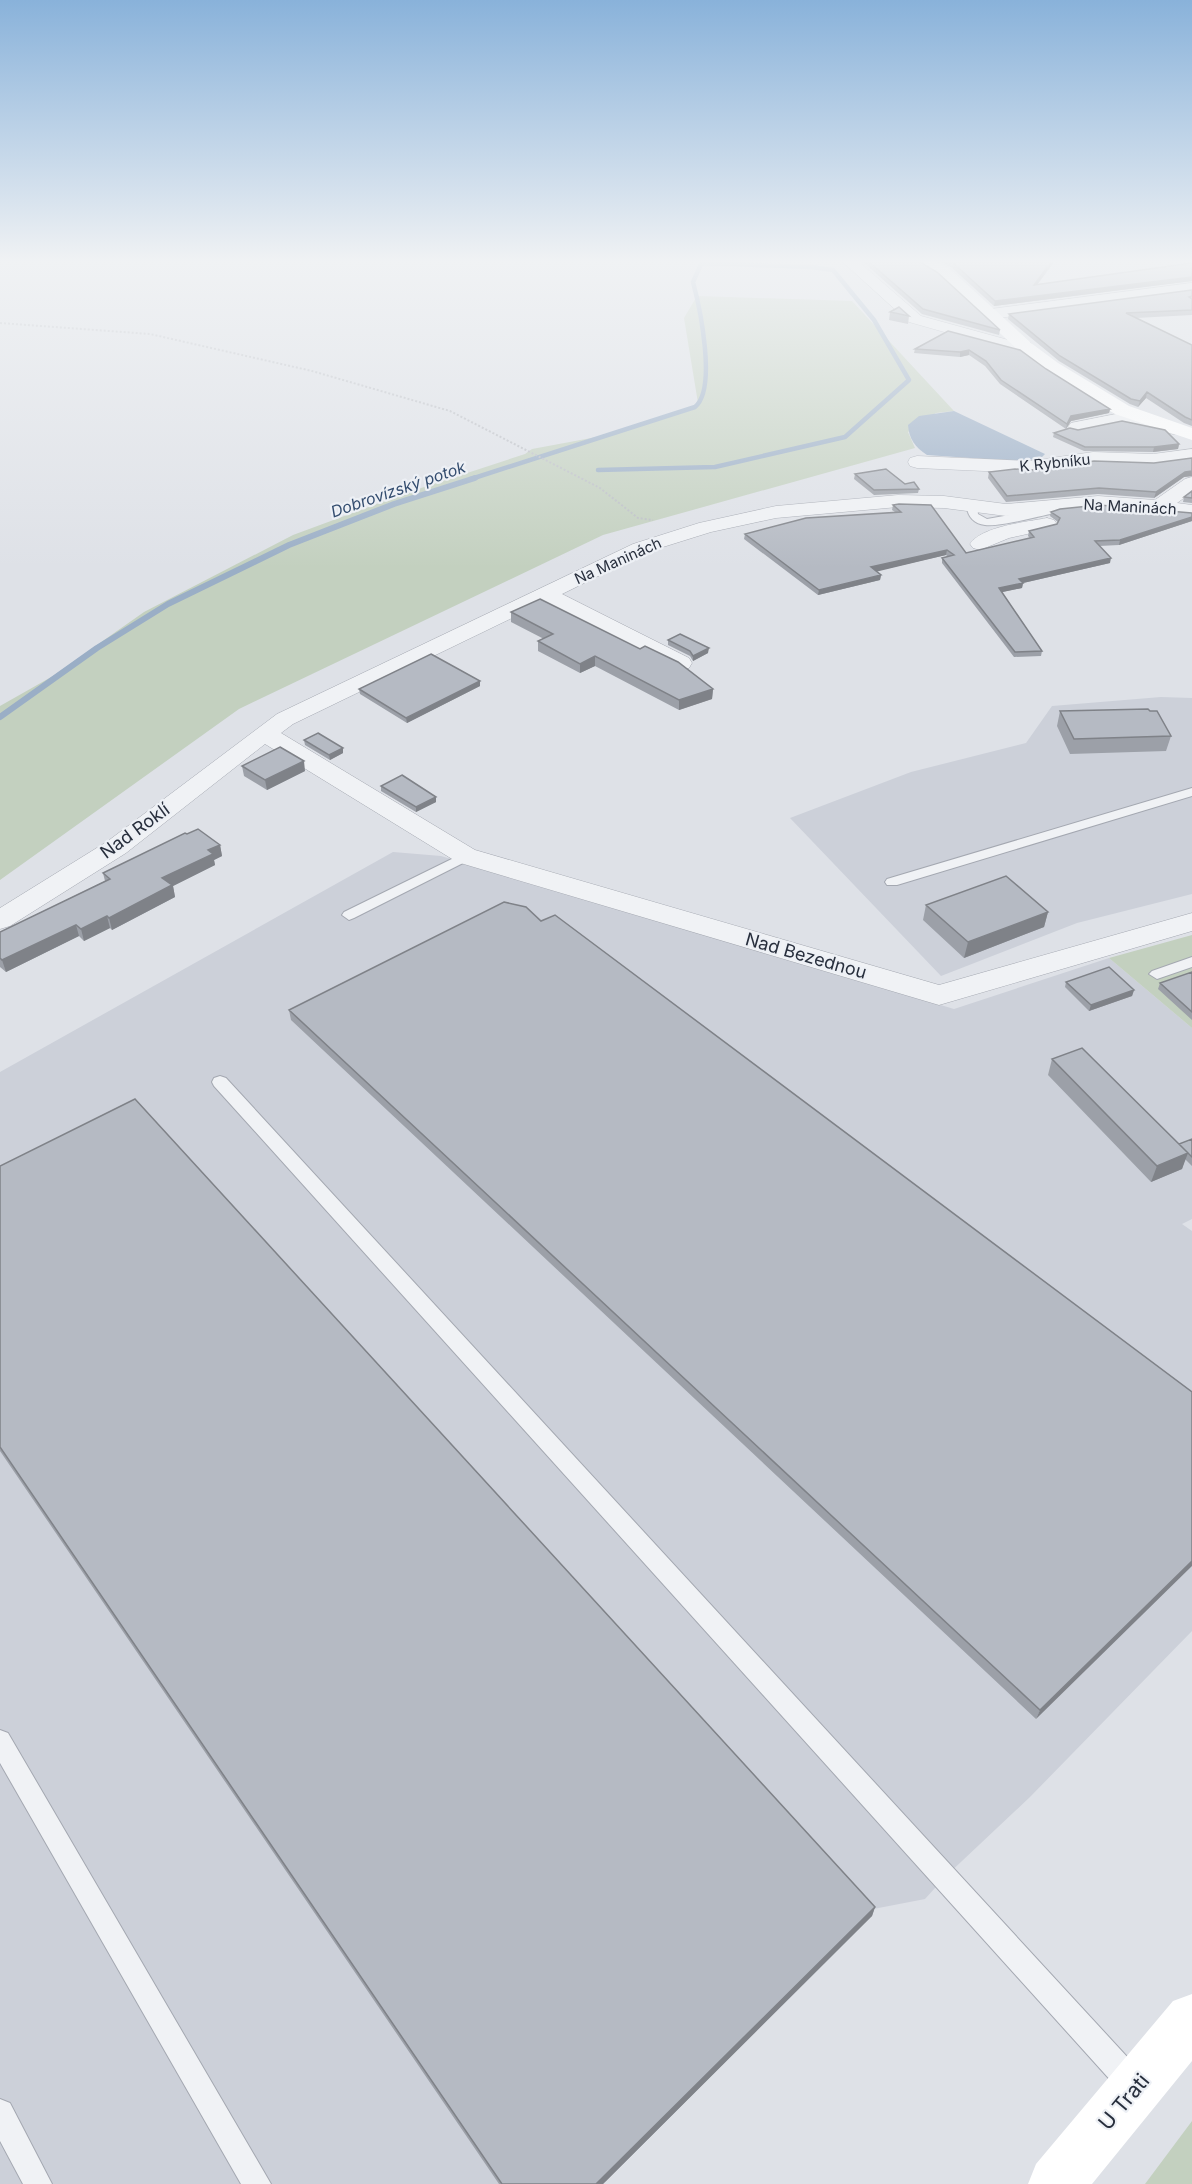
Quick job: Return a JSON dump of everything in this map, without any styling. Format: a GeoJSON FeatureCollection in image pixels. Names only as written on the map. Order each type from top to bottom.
{"type":"FeatureCollection","features":[{"type":"Feature","properties":{"kind":"street"},"geometry":{"type":"LineString","coordinates":[[1048,364],[1122,410],[1187,432]]}},
{"type":"Feature","properties":{"kind":"street"},"geometry":{"type":"LineString","coordinates":[[1077,427],[1121,418],[1187,432]]}},
{"type":"Feature","properties":{"kind":"street","name":"K Rybníku"},"geometry":{"type":"LineString","coordinates":[[917,462],[1031,467],[1094,458],[1153,460],[1192,455]]}},
{"type":"Feature","properties":{"kind":"street"},"geometry":{"type":"LineString","coordinates":[[980,544],[1003,532],[1094,515],[1159,506],[1192,483]]}},
{"type":"Feature","properties":{"kind":"street","name":"Na Maninách"},"geometry":{"type":"LineString","coordinates":[[264,733],[285,719],[640,548],[706,526],[776,512],[853,503],[921,501],[1006,510],[1098,502],[1159,506],[1192,511]]}},
{"type":"Feature","properties":{"kind":"street"},"geometry":{"type":"LineString","coordinates":[[545,594],[681,663]]}},
{"type":"Feature","properties":{"kind":"street","name":"Nad Bezednou"},"geometry":{"type":"LineString","coordinates":[[264,733],[466,856],[939,995],[1192,922]]}},
{"type":"Feature","properties":{"kind":"street","name":"Nad Roklí"},"geometry":{"type":"LineString","coordinates":[[0,920],[117,847],[264,733]]}},
{"type":"Feature","properties":{"kind":"street","name":"U Trati"},"geometry":{"type":"LineString","coordinates":[[1056,2184],[1192,2020]]}},
{"type":"Feature","properties":{"kind":"lane"},"geometry":{"type":"LineString","coordinates":[[892,882],[1192,792]]}},
{"type":"Feature","properties":{"kind":"lane"},"geometry":{"type":"LineString","coordinates":[[349,915],[466,856]]}},
{"type":"Feature","properties":{"kind":"lane"},"geometry":{"type":"LineString","coordinates":[[1157,974],[1192,962]]}},
{"type":"Feature","properties":{"kind":"lane"},"geometry":{"type":"LineString","coordinates":[[219,1082],[1136,2088]]}},
{"type":"Feature","properties":{"kind":"lane"},"geometry":{"type":"LineString","coordinates":[[0,1741],[257,2184]]}},
{"type":"Feature","properties":{"kind":"lane"},"geometry":{"type":"LineString","coordinates":[[0,2113],[38,2184]]}},
{"type":"Feature","properties":{"kind":"path"},"geometry":{"type":"LineString","coordinates":[[281,364],[450,411],[600,488],[638,518],[706,526]]}},
{"type":"Feature","properties":{"kind":"shaded area"},"geometry":{"type":"Polygon","coordinates":[[[1161,697],[1192,698],[1192,894],[1077,923],[941,976],[790,818],[911,772],[1026,743],[1052,706],[1161,697]]]}},
{"type":"Feature","properties":{"kind":"shaded area"},"geometry":{"type":"Polygon","coordinates":[[[393,852],[441,856],[954,1009],[1109,958],[1192,1028],[1192,1219],[1182,1224],[1192,1231],[1192,1631],[1030,1797],[945,1877],[925,1899],[863,1911],[590,2184],[0,2184],[0,1072],[393,852]]]}},
{"type":"Feature","properties":{"kind":"green space"},"geometry":{"type":"Polygon","coordinates":[[[692,364],[910,364],[954,411],[936,413],[908,432],[915,448],[603,535],[239,709],[0,880],[0,706],[53,676],[144,612],[293,535],[412,491],[525,454],[532,449],[602,436],[688,410],[698,403],[692,364]]]}},
{"type":"Feature","properties":{"kind":"green space"},"geometry":{"type":"Polygon","coordinates":[[[1192,935],[1192,1028],[1109,958],[1192,935]]]}},
{"type":"Feature","properties":{"kind":"green space"},"geometry":{"type":"Polygon","coordinates":[[[1192,2121],[1192,2184],[1145,2184],[1192,2121]]]}},
{"type":"Feature","properties":{"kind":"water"},"geometry":{"type":"Polygon","coordinates":[[[954,411],[1045,454],[1040,459],[1013,461],[927,455],[919,449],[913,442],[908,425],[919,416],[954,411]]]}},
{"type":"Feature","properties":{"kind":"building"},"geometry":{"type":"Polygon","coordinates":[[[988,364],[1039,364],[1110,409],[1071,416],[1067,424],[1001,380],[988,364]]]}},
{"type":"Feature","properties":{"kind":"building"},"geometry":{"type":"Polygon","coordinates":[[[1073,364],[1192,364],[1192,420],[1147,392],[1140,401],[1131,399],[1073,364]]]}},
{"type":"Feature","properties":{"kind":"building"},"geometry":{"type":"Polygon","coordinates":[[[1122,421],[1165,430],[1179,444],[1154,447],[1085,447],[1054,433],[1070,428],[1078,430],[1122,421]]]}},
{"type":"Feature","properties":{"kind":"building"},"geometry":{"type":"Polygon","coordinates":[[[1192,458],[1192,471],[1185,472],[1156,492],[1099,488],[1007,496],[989,472],[1032,470],[1094,461],[1154,463],[1192,458]]]}},
{"type":"Feature","properties":{"kind":"building"},"geometry":{"type":"Polygon","coordinates":[[[886,469],[905,484],[914,482],[919,489],[874,490],[855,474],[886,469]]]}},
{"type":"Feature","properties":{"kind":"building"},"geometry":{"type":"Polygon","coordinates":[[[1192,491],[1192,498],[1184,497],[1192,491]]]}},
{"type":"Feature","properties":{"kind":"building"},"geometry":{"type":"Polygon","coordinates":[[[893,505],[931,505],[966,553],[1034,537],[1029,531],[1057,524],[1060,518],[1051,512],[1060,509],[1099,505],[1192,513],[1192,517],[1120,540],[1095,541],[1111,558],[1019,579],[1023,583],[999,588],[1042,651],[1015,652],[942,558],[954,555],[947,550],[871,567],[881,575],[819,590],[745,534],[806,518],[901,512],[893,505]]]}},
{"type":"Feature","properties":{"kind":"building"},"geometry":{"type":"Polygon","coordinates":[[[540,599],[640,649],[645,646],[678,662],[713,689],[679,700],[595,656],[580,664],[538,641],[553,634],[511,612],[540,599]]]}},
{"type":"Feature","properties":{"kind":"building"},"geometry":{"type":"Polygon","coordinates":[[[680,634],[709,648],[693,656],[690,651],[668,640],[680,634]]]}},
{"type":"Feature","properties":{"kind":"building"},"geometry":{"type":"Polygon","coordinates":[[[431,654],[480,681],[406,718],[359,689],[431,654]]]}},
{"type":"Feature","properties":{"kind":"building"},"geometry":{"type":"Polygon","coordinates":[[[1148,709],[1157,711],[1171,736],[1074,739],[1060,711],[1148,709]]]}},
{"type":"Feature","properties":{"kind":"building"},"geometry":{"type":"Polygon","coordinates":[[[318,733],[343,748],[329,755],[304,740],[318,733]]]}},
{"type":"Feature","properties":{"kind":"building"},"geometry":{"type":"Polygon","coordinates":[[[280,747],[304,761],[265,780],[242,766],[280,747]]]}},
{"type":"Feature","properties":{"kind":"building"},"geometry":{"type":"Polygon","coordinates":[[[402,775],[436,797],[416,807],[381,786],[402,775]]]}},
{"type":"Feature","properties":{"kind":"building"},"geometry":{"type":"Polygon","coordinates":[[[198,829],[220,845],[208,850],[213,854],[162,878],[172,885],[109,918],[107,916],[81,929],[76,925],[2,960],[0,958],[0,932],[110,879],[103,873],[185,833],[198,829]]]}},
{"type":"Feature","properties":{"kind":"building"},"geometry":{"type":"Polygon","coordinates":[[[1006,876],[1048,912],[968,942],[926,905],[1006,876]]]}},
{"type":"Feature","properties":{"kind":"building"},"geometry":{"type":"Polygon","coordinates":[[[504,902],[526,907],[541,921],[555,915],[1192,1392],[1192,1561],[1040,1710],[289,1010],[504,902]]]}},
{"type":"Feature","properties":{"kind":"building"},"geometry":{"type":"Polygon","coordinates":[[[1109,967],[1134,990],[1091,1005],[1066,982],[1109,967]]]}},
{"type":"Feature","properties":{"kind":"building"},"geometry":{"type":"Polygon","coordinates":[[[1192,972],[1192,1012],[1160,983],[1192,972]]]}},
{"type":"Feature","properties":{"kind":"building"},"geometry":{"type":"Polygon","coordinates":[[[1082,1048],[1188,1153],[1157,1166],[1052,1059],[1082,1048]]]}},
{"type":"Feature","properties":{"kind":"building"},"geometry":{"type":"Polygon","coordinates":[[[135,1099],[875,1907],[596,2184],[502,2184],[0,1447],[0,1166],[135,1099]]]}},
{"type":"Feature","properties":{"kind":"building"},"geometry":{"type":"Polygon","coordinates":[[[1192,1139],[1192,1157],[1179,1144],[1192,1139]]]}},
{"type":"Feature","properties":{"kind":"waterway","name":"Dobrovízský potok"},"geometry":{"type":"LineString","coordinates":[[471,479],[695,407],[702,398],[706,364]]}},
{"type":"Feature","properties":{"kind":"waterway"},"geometry":{"type":"LineString","coordinates":[[598,470],[715,467],[845,437],[909,380],[900,364]]}},
{"type":"Feature","properties":{"kind":"waterway","name":"Dobrovízský potok"},"geometry":{"type":"LineString","coordinates":[[0,717],[97,648],[168,604],[289,545],[394,504],[475,478]]}}]}
